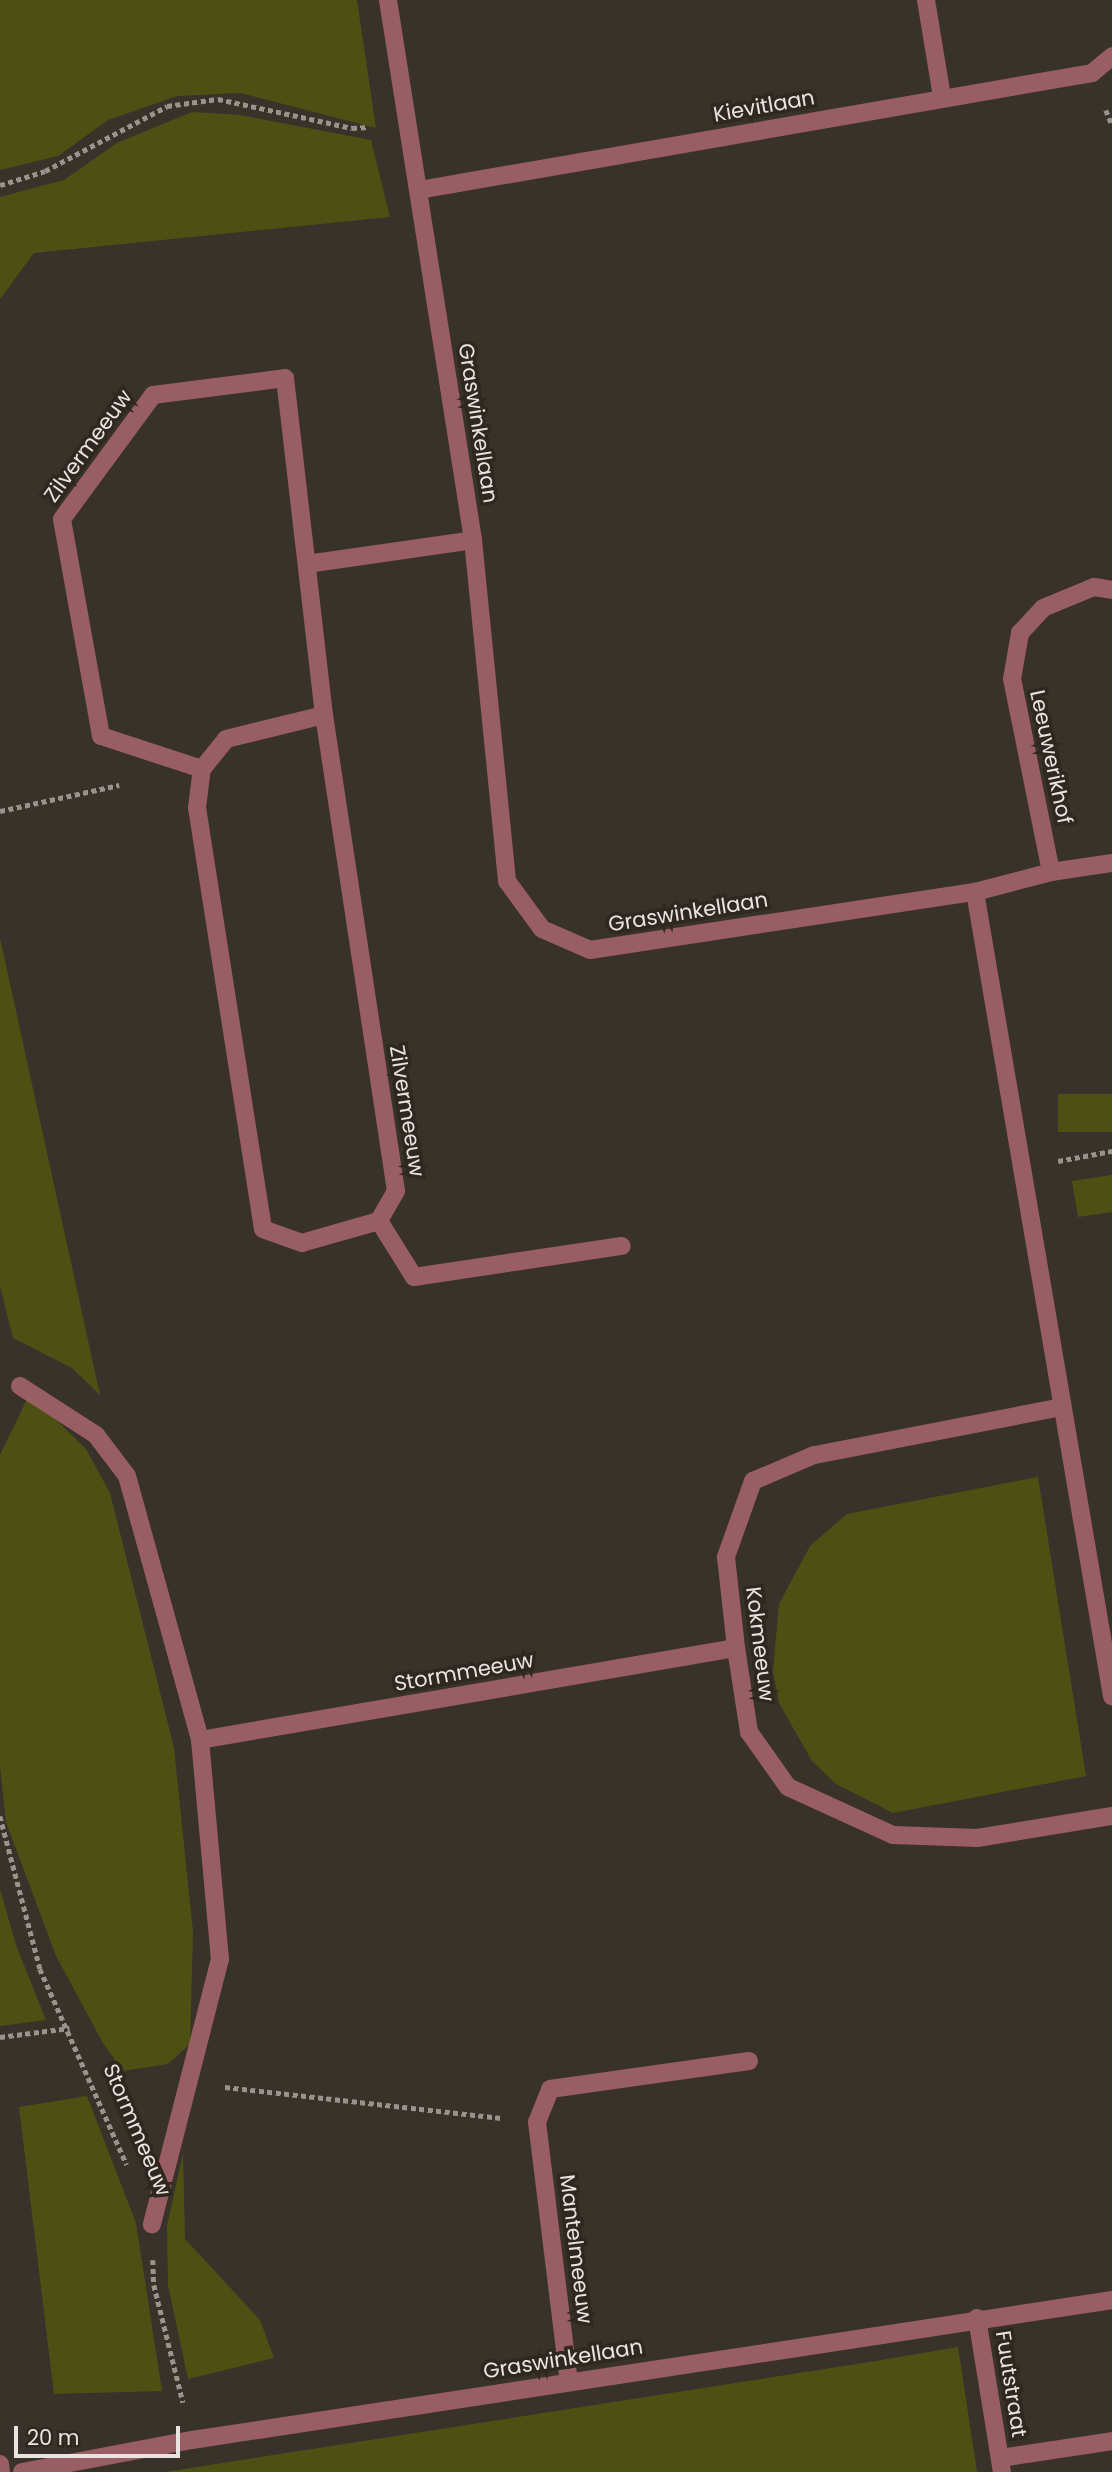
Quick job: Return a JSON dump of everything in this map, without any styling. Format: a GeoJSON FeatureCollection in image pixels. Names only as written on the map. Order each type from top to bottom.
{"type":"FeatureCollection","features":[{"type":"Feature","properties":{"kind":"street","name":"Graswinkellaan"},"geometry":{"type":"LineString","coordinates":[[388,0],[410,126],[473,540],[507,881],[542,929],[590,950],[975,892]]}},
{"type":"Feature","properties":{"kind":"street"},"geometry":{"type":"LineString","coordinates":[[926,0],[942,97]]}},
{"type":"Feature","properties":{"kind":"street","name":"Kievitlaan"},"geometry":{"type":"LineString","coordinates":[[419,190],[1092,73],[1112,56]]}},
{"type":"Feature","properties":{"kind":"street","name":"Zilvermeeuw"},"geometry":{"type":"LineString","coordinates":[[202,769],[101,736],[62,519],[153,395],[285,378],[324,715],[397,1191],[379,1221]]}},
{"type":"Feature","properties":{"kind":"street"},"geometry":{"type":"LineString","coordinates":[[307,564],[473,540]]}},
{"type":"Feature","properties":{"kind":"street","name":"Leeuwerikhof"},"geometry":{"type":"LineString","coordinates":[[1051,872],[1012,679],[1020,633],[1043,608],[1094,587],[1112,590]]}},
{"type":"Feature","properties":{"kind":"street"},"geometry":{"type":"LineString","coordinates":[[324,715],[226,739],[202,769],[197,808],[263,1229],[302,1243],[379,1221],[414,1277],[622,1246]]}},
{"type":"Feature","properties":{"kind":"street"},"geometry":{"type":"LineString","coordinates":[[1112,863],[1051,872],[975,892],[1112,1696]]}},
{"type":"Feature","properties":{"kind":"street","name":"Stormmeeuw"},"geometry":{"type":"LineString","coordinates":[[20,1386],[96,1435],[127,1476],[200,1740],[220,1959],[152,2224]]}},
{"type":"Feature","properties":{"kind":"street","name":"Kokmeeuw"},"geometry":{"type":"LineString","coordinates":[[1062,1407],[814,1455],[753,1481],[726,1557],[736,1648],[749,1732],[788,1787],[893,1835],[977,1838],[1112,1816]]}},
{"type":"Feature","properties":{"kind":"street","name":"Stormmeeuw"},"geometry":{"type":"LineString","coordinates":[[200,1740],[736,1648]]}},
{"type":"Feature","properties":{"kind":"street"},"geometry":{"type":"LineString","coordinates":[[537,2122],[550,2089],[749,2061]]}},
{"type":"Feature","properties":{"kind":"street","name":"Mantelmeeuw"},"geometry":{"type":"LineString","coordinates":[[537,2122],[569,2381]]}},
{"type":"Feature","properties":{"kind":"street","name":"Graswinkellaan"},"geometry":{"type":"LineString","coordinates":[[22,2472],[192,2440],[977,2318],[1112,2300]]}},
{"type":"Feature","properties":{"kind":"street","name":"Fuutstraat"},"geometry":{"type":"LineString","coordinates":[[977,2318],[1001,2465],[1112,2441]]}},
{"type":"Feature","properties":{"kind":"street"},"geometry":{"type":"LineString","coordinates":[[0,2464],[1,2472]]}},
{"type":"Feature","properties":{"kind":"path"},"geometry":{"type":"LineString","coordinates":[[0,185],[46,172],[167,106],[192,102],[218,99],[352,128],[410,126]]}},
{"type":"Feature","properties":{"kind":"path"},"geometry":{"type":"LineString","coordinates":[[0,811],[125,783]]}},
{"type":"Feature","properties":{"kind":"path"},"geometry":{"type":"LineString","coordinates":[[1022,1168],[1112,1151]]}},
{"type":"Feature","properties":{"kind":"path","name":"Stormmeeuw"},"geometry":{"type":"LineString","coordinates":[[0,1816],[40,1969],[69,2028],[152,2224],[154,2285],[192,2440]]}},
{"type":"Feature","properties":{"kind":"path"},"geometry":{"type":"LineString","coordinates":[[0,2036],[69,2028]]}},
{"type":"Feature","properties":{"kind":"path"},"geometry":{"type":"LineString","coordinates":[[188,2083],[537,2122]]}},
{"type":"Feature","properties":{"kind":"green space"},"geometry":{"type":"Polygon","coordinates":[[[0,0],[357,0],[376,128],[240,93],[177,96],[108,120],[58,156],[0,170],[0,0]]]}},
{"type":"Feature","properties":{"kind":"green space"},"geometry":{"type":"Polygon","coordinates":[[[192,112],[240,115],[371,140],[390,217],[34,253],[0,299],[0,197],[64,180],[117,143],[192,112]]]}},
{"type":"Feature","properties":{"kind":"green space"},"geometry":{"type":"Polygon","coordinates":[[[0,938],[100,1395],[72,1368],[13,1338],[0,1286],[0,938]]]}},
{"type":"Feature","properties":{"kind":"green space"},"geometry":{"type":"Polygon","coordinates":[[[1058,1094],[1112,1094],[1112,1132],[1058,1132],[1058,1094]]]}},
{"type":"Feature","properties":{"kind":"green space"},"geometry":{"type":"Polygon","coordinates":[[[1112,1175],[1112,1212],[1078,1217],[1072,1181],[1112,1175]]]}},
{"type":"Feature","properties":{"kind":"green space"},"geometry":{"type":"Polygon","coordinates":[[[27,1399],[44,1408],[86,1449],[110,1493],[174,1748],[193,1932],[190,2044],[168,2064],[123,2071],[103,2043],[56,1956],[6,1822],[0,1766],[0,1455],[27,1399]]]}},
{"type":"Feature","properties":{"kind":"green space"},"geometry":{"type":"Polygon","coordinates":[[[1038,1477],[1086,1776],[893,1813],[836,1784],[812,1761],[779,1703],[773,1671],[779,1604],[810,1546],[847,1514],[1038,1477]]]}},
{"type":"Feature","properties":{"kind":"green space"},"geometry":{"type":"Polygon","coordinates":[[[0,1889],[16,1945],[46,2020],[0,2026],[0,1889]]]}},
{"type":"Feature","properties":{"kind":"green space"},"geometry":{"type":"Polygon","coordinates":[[[87,2096],[136,2223],[162,2391],[54,2394],[19,2107],[87,2096]]]}},
{"type":"Feature","properties":{"kind":"green space"},"geometry":{"type":"Polygon","coordinates":[[[183,2153],[185,2239],[260,2320],[274,2358],[188,2379],[168,2285],[167,2226],[183,2153]]]}},
{"type":"Feature","properties":{"kind":"green space"},"geometry":{"type":"Polygon","coordinates":[[[958,2347],[977,2472],[165,2472],[876,2361],[958,2347]]]}}]}
